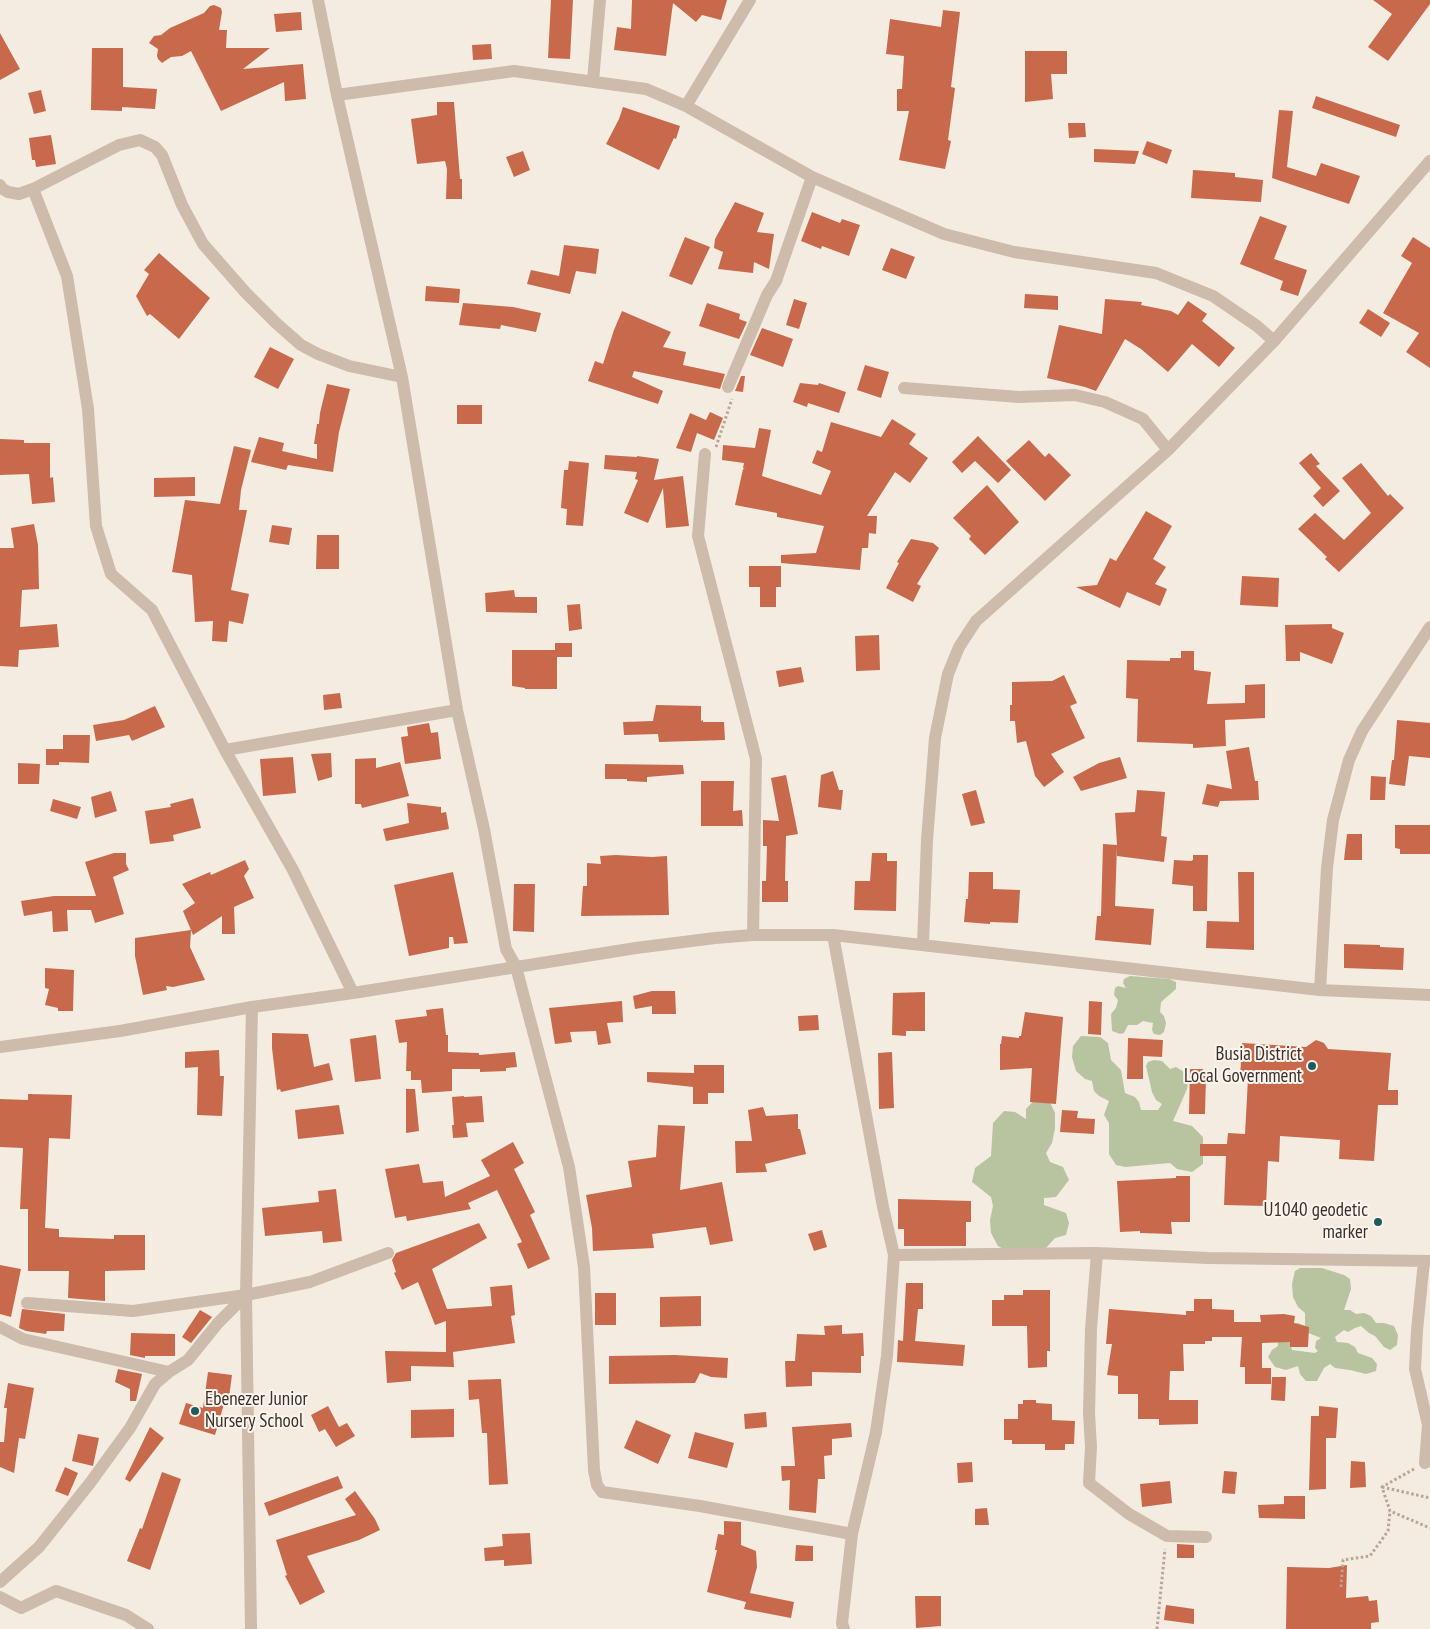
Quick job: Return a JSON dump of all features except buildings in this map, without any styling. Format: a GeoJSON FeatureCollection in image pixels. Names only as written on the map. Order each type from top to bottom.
{"type":"FeatureCollection","features":[{"type":"Feature","properties":{"kind":"street"},"geometry":{"type":"LineString","coordinates":[[318,0],[337,95],[402,377],[457,710],[484,829],[506,949],[516,967],[568,1167],[584,1267],[594,1470],[597,1485],[602,1492],[700,1506],[852,1534]]}},
{"type":"Feature","properties":{"kind":"street"},"geometry":{"type":"LineString","coordinates":[[593,81],[600,0]]}},
{"type":"Feature","properties":{"kind":"street"},"geometry":{"type":"LineString","coordinates":[[686,106],[750,0]]}},
{"type":"Feature","properties":{"kind":"street"},"geometry":{"type":"LineString","coordinates":[[337,95],[514,71],[646,88],[686,106],[812,177],[944,234],[1014,252],[1156,273],[1213,296],[1257,326],[1274,341]]}},
{"type":"Feature","properties":{"kind":"street"},"geometry":{"type":"LineString","coordinates":[[3,193],[19,194],[33,189],[119,145],[140,140],[155,147],[162,155],[182,206],[203,244],[246,293],[276,323],[301,345],[318,354],[349,366],[402,377]]}},
{"type":"Feature","properties":{"kind":"street"},"geometry":{"type":"LineString","coordinates":[[923,944],[927,840],[935,738],[948,674],[958,647],[976,621],[1168,450],[1274,341],[1430,161]]}},
{"type":"Feature","properties":{"kind":"street"},"geometry":{"type":"LineString","coordinates":[[728,387],[767,294],[776,281],[812,177]]}},
{"type":"Feature","properties":{"kind":"street"},"geometry":{"type":"LineString","coordinates":[[33,189],[67,276],[88,409],[96,526],[111,574],[152,610],[225,750],[293,870],[353,993]]}},
{"type":"Feature","properties":{"kind":"street"},"geometry":{"type":"LineString","coordinates":[[904,388],[1019,397],[1075,395],[1105,402],[1142,419],[1168,450]]}},
{"type":"Feature","properties":{"kind":"street"},"geometry":{"type":"LineString","coordinates":[[705,454],[698,536],[756,759],[753,935]]}},
{"type":"Feature","properties":{"kind":"street"},"geometry":{"type":"LineString","coordinates":[[1320,990],[1327,868],[1333,820],[1346,770],[1362,731],[1430,627]]}},
{"type":"Feature","properties":{"kind":"street"},"geometry":{"type":"LineString","coordinates":[[225,750],[457,710]]}},
{"type":"Feature","properties":{"kind":"street"},"geometry":{"type":"LineString","coordinates":[[0,1047],[120,1031],[252,1007],[353,993],[636,948],[753,935],[833,935],[1320,990],[1430,995]]}},
{"type":"Feature","properties":{"kind":"street"},"geometry":{"type":"LineString","coordinates":[[833,935],[883,1207],[894,1255],[887,1356],[876,1432],[852,1534],[842,1623],[844,1629]]}},
{"type":"Feature","properties":{"kind":"street"},"geometry":{"type":"LineString","coordinates":[[251,1629],[246,1295],[252,1007]]}},
{"type":"Feature","properties":{"kind":"street"},"geometry":{"type":"LineString","coordinates":[[27,1303],[133,1311],[246,1295],[310,1282],[388,1253]]}},
{"type":"Feature","properties":{"kind":"street"},"geometry":{"type":"LineString","coordinates":[[894,1255],[1097,1253],[1208,1258],[1427,1261],[1417,1330],[1415,1369],[1428,1425],[1425,1463]]}},
{"type":"Feature","properties":{"kind":"street"},"geometry":{"type":"LineString","coordinates":[[1097,1253],[1091,1329],[1089,1483],[1129,1514],[1167,1536],[1206,1537]]}},
{"type":"Feature","properties":{"kind":"street"},"geometry":{"type":"LineString","coordinates":[[0,1582],[39,1547],[90,1483],[130,1428],[155,1384],[188,1360],[218,1323],[246,1295]]}},
{"type":"Feature","properties":{"kind":"street"},"geometry":{"type":"LineString","coordinates":[[0,1327],[22,1339],[169,1372]]}},
{"type":"Feature","properties":{"kind":"street"},"geometry":{"type":"LineString","coordinates":[[0,1597],[21,1608],[56,1591],[126,1616],[148,1629]]}},
{"type":"Feature","properties":{"kind":"path"},"geometry":{"type":"LineString","coordinates":[[705,454],[716,446],[729,410],[732,400],[728,387]]}},
{"type":"Feature","properties":{"kind":"path"},"geometry":{"type":"LineString","coordinates":[[1382,1487],[1425,1463]]}},
{"type":"Feature","properties":{"kind":"path"},"geometry":{"type":"LineString","coordinates":[[1382,1487],[1430,1498]]}},
{"type":"Feature","properties":{"kind":"path"},"geometry":{"type":"LineString","coordinates":[[1340,1586],[1343,1560],[1370,1556],[1388,1531],[1390,1511],[1382,1487]]}},
{"type":"Feature","properties":{"kind":"path"},"geometry":{"type":"LineString","coordinates":[[1390,1511],[1430,1528]]}},
{"type":"Feature","properties":{"kind":"path"},"geometry":{"type":"LineString","coordinates":[[1157,1629],[1167,1536]]}},
{"type":"Feature","properties":{"kind":"green space"},"geometry":{"type":"Polygon","coordinates":[[[1130,976],[1169,979],[1176,982],[1176,989],[1161,1002],[1160,1012],[1164,1016],[1166,1023],[1164,1032],[1160,1035],[1154,1034],[1152,1030],[1153,1023],[1143,1021],[1137,1025],[1128,1025],[1124,1033],[1120,1034],[1112,1031],[1111,1014],[1116,1008],[1118,1000],[1114,995],[1115,988],[1118,986],[1126,988],[1123,983],[1124,979],[1130,976]]]}},
{"type":"Feature","properties":{"kind":"green space"},"geometry":{"type":"Polygon","coordinates":[[[1081,1036],[1100,1037],[1108,1043],[1111,1060],[1121,1070],[1125,1093],[1135,1097],[1139,1102],[1141,1110],[1158,1110],[1162,1104],[1156,1100],[1152,1092],[1146,1066],[1148,1062],[1154,1060],[1162,1061],[1170,1069],[1176,1067],[1186,1073],[1188,1080],[1187,1089],[1173,1121],[1192,1126],[1203,1137],[1203,1164],[1192,1172],[1177,1169],[1170,1163],[1125,1167],[1116,1165],[1109,1154],[1109,1123],[1104,1115],[1109,1101],[1094,1091],[1092,1081],[1085,1079],[1076,1071],[1072,1057],[1073,1046],[1081,1036]]]}},
{"type":"Feature","properties":{"kind":"green space"},"geometry":{"type":"Polygon","coordinates":[[[1038,1096],[1048,1098],[1055,1113],[1052,1143],[1046,1153],[1050,1162],[1063,1167],[1069,1180],[1056,1197],[1044,1198],[1044,1205],[1066,1213],[1069,1223],[1066,1235],[1055,1238],[1045,1249],[1020,1258],[998,1246],[991,1233],[990,1220],[993,1206],[991,1197],[972,1182],[975,1168],[991,1156],[993,1123],[1004,1111],[1015,1112],[1026,1119],[1026,1109],[1038,1096]]]}},
{"type":"Feature","properties":{"kind":"green space"},"geometry":{"type":"Polygon","coordinates":[[[1300,1268],[1322,1268],[1344,1275],[1350,1279],[1351,1289],[1344,1310],[1350,1310],[1356,1314],[1364,1313],[1371,1316],[1376,1323],[1394,1326],[1398,1335],[1397,1345],[1390,1350],[1384,1347],[1375,1336],[1361,1326],[1348,1332],[1344,1330],[1335,1337],[1337,1342],[1348,1343],[1355,1347],[1358,1353],[1372,1358],[1377,1364],[1376,1371],[1366,1374],[1335,1368],[1330,1364],[1324,1368],[1317,1381],[1306,1381],[1300,1374],[1298,1366],[1286,1370],[1275,1367],[1268,1357],[1272,1350],[1278,1346],[1277,1337],[1291,1324],[1298,1323],[1305,1326],[1305,1313],[1298,1307],[1293,1297],[1292,1284],[1295,1271],[1300,1268]],[[1306,1332],[1288,1336],[1292,1350],[1315,1353],[1318,1351],[1315,1348],[1316,1341],[1321,1338],[1306,1332]]]}},
{"type":"Feature","properties":{"kind":"place","name":"Busia District Local Government"},"geometry":{"type":"Point","coordinates":[1312,1066]}},
{"type":"Feature","properties":{"kind":"place","name":"U1040 geodetic marker"},"geometry":{"type":"Point","coordinates":[1378,1222]}},
{"type":"Feature","properties":{"kind":"place","name":"Ebenezer Junior Nursery School"},"geometry":{"type":"Point","coordinates":[195,1411]}}]}
